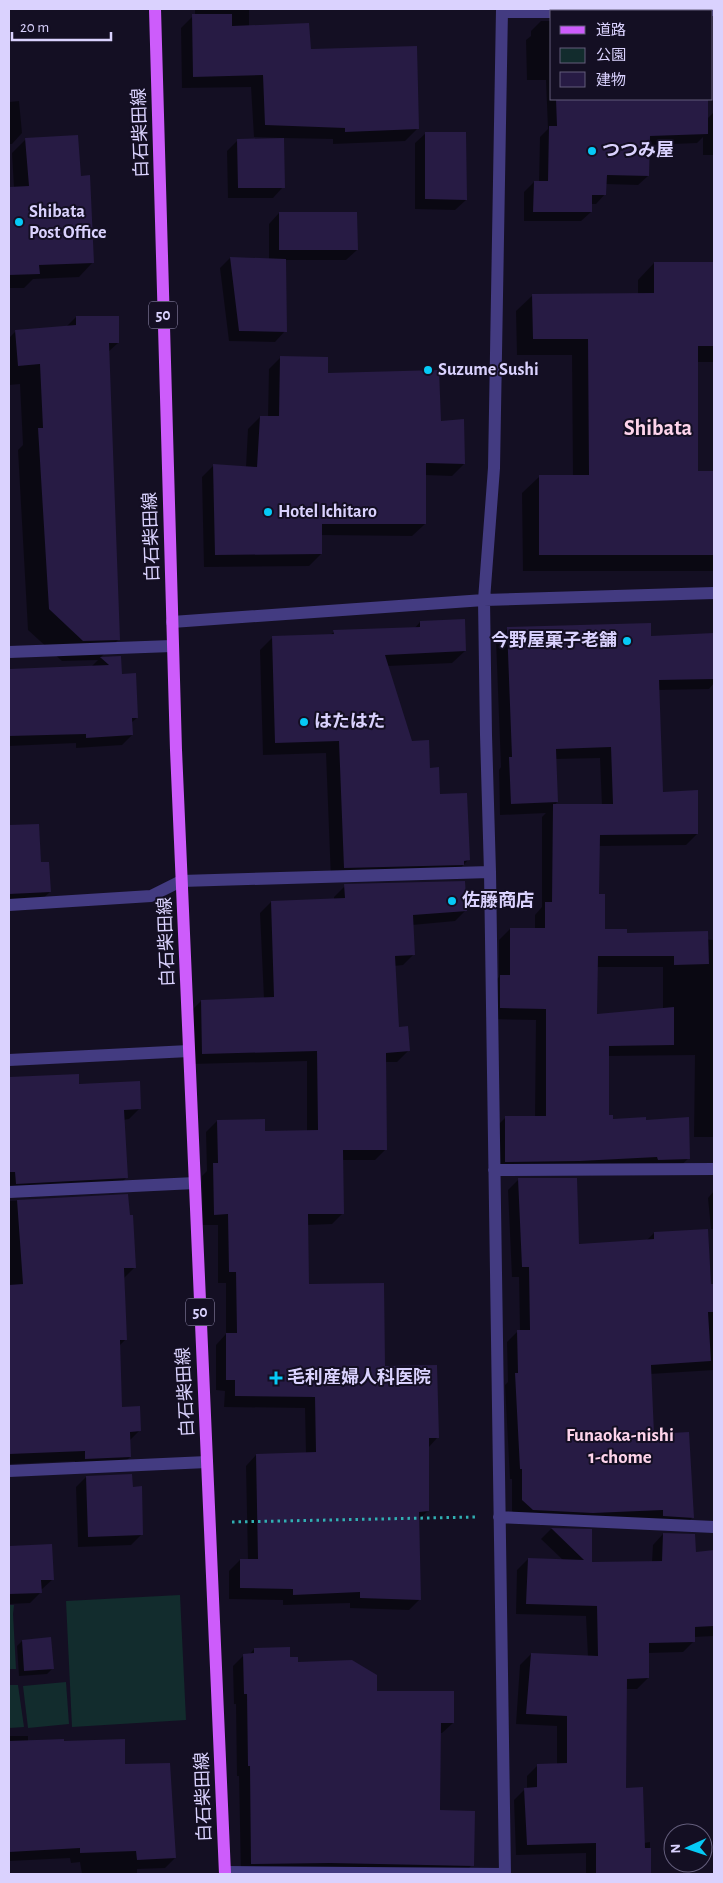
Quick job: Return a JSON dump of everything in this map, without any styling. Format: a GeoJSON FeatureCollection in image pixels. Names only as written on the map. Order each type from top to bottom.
{"type":"FeatureCollection","features":[{"type":"Feature","properties":{"kind":"main road","name":"白石柴田線"},"geometry":{"type":"LineString","coordinates":[[155,9],[172,646],[225,1873]]}},
{"type":"Feature","properties":{"kind":"street"},"geometry":{"type":"LineString","coordinates":[[225,1873],[505,1874],[490,872],[484,600],[494,468],[502,11],[550,12]]}},
{"type":"Feature","properties":{"kind":"street"},"geometry":{"type":"LineString","coordinates":[[172,622],[484,600],[714,593]]}},
{"type":"Feature","properties":{"kind":"street"},"geometry":{"type":"LineString","coordinates":[[9,652],[172,646]]}},
{"type":"Feature","properties":{"kind":"street"},"geometry":{"type":"LineString","coordinates":[[9,905],[151,896],[181,881],[490,872]]}},
{"type":"Feature","properties":{"kind":"street"},"geometry":{"type":"LineString","coordinates":[[9,1060],[189,1051]]}},
{"type":"Feature","properties":{"kind":"street"},"geometry":{"type":"LineString","coordinates":[[494,1170],[714,1169]]}},
{"type":"Feature","properties":{"kind":"street"},"geometry":{"type":"LineString","coordinates":[[9,1192],[194,1183]]}},
{"type":"Feature","properties":{"kind":"street"},"geometry":{"type":"LineString","coordinates":[[9,1471],[207,1462]]}},
{"type":"Feature","properties":{"kind":"street"},"geometry":{"type":"LineString","coordinates":[[499,1517],[714,1527]]}},
{"type":"Feature","properties":{"kind":"path"},"geometry":{"type":"LineString","coordinates":[[210,1523],[499,1517]]}},
{"type":"Feature","properties":{"kind":"green space"},"geometry":{"type":"Polygon","coordinates":[[[180,1595],[186,1720],[72,1727],[66,1601],[180,1595]]]}},
{"type":"Feature","properties":{"kind":"green space"},"geometry":{"type":"Polygon","coordinates":[[[9,1605],[14,1605],[16,1669],[9,1669],[9,1605]]]}},
{"type":"Feature","properties":{"kind":"green space"},"geometry":{"type":"Polygon","coordinates":[[[66,1682],[69,1724],[28,1728],[23,1686],[66,1682]]]}},
{"type":"Feature","properties":{"kind":"green space"},"geometry":{"type":"Polygon","coordinates":[[[9,1685],[18,1685],[24,1727],[9,1728],[9,1685]]]}},
{"type":"Feature","properties":{"kind":"building"},"geometry":{"type":"Polygon","coordinates":[[[192,14],[232,14],[232,26],[309,23],[311,49],[417,46],[419,129],[345,132],[345,128],[265,125],[263,75],[193,77],[192,14]]]}},
{"type":"Feature","properties":{"kind":"building"},"geometry":{"type":"Polygon","coordinates":[[[556,100],[708,100],[708,134],[650,136],[649,176],[607,175],[606,195],[592,195],[592,212],[533,212],[534,181],[548,181],[549,126],[557,126],[556,100]]]}},
{"type":"Feature","properties":{"kind":"building"},"geometry":{"type":"Polygon","coordinates":[[[425,132],[466,132],[467,200],[425,199],[425,132]]]}},
{"type":"Feature","properties":{"kind":"building"},"geometry":{"type":"Polygon","coordinates":[[[78,135],[81,176],[90,175],[94,263],[39,265],[40,274],[9,275],[9,187],[29,186],[25,138],[78,135]]]}},
{"type":"Feature","properties":{"kind":"building"},"geometry":{"type":"Polygon","coordinates":[[[284,138],[285,188],[238,188],[237,139],[284,138]]]}},
{"type":"Feature","properties":{"kind":"building"},"geometry":{"type":"Polygon","coordinates":[[[279,212],[357,212],[358,250],[279,250],[279,212]]]}},
{"type":"Feature","properties":{"kind":"building"},"geometry":{"type":"Polygon","coordinates":[[[230,257],[286,259],[287,332],[239,331],[230,257]]]}},
{"type":"Feature","properties":{"kind":"building"},"geometry":{"type":"Polygon","coordinates":[[[654,262],[714,262],[714,346],[698,346],[698,471],[714,471],[714,555],[539,555],[539,475],[589,475],[588,339],[533,339],[532,294],[654,293],[654,262]]]}},
{"type":"Feature","properties":{"kind":"building"},"geometry":{"type":"Polygon","coordinates":[[[76,316],[119,316],[119,343],[109,343],[120,640],[83,641],[49,609],[38,428],[43,428],[40,364],[18,366],[15,330],[76,325],[76,316]]]}},
{"type":"Feature","properties":{"kind":"building"},"geometry":{"type":"Polygon","coordinates":[[[280,356],[328,357],[328,373],[439,370],[441,421],[464,419],[465,464],[426,463],[426,524],[322,524],[322,554],[215,555],[213,464],[257,467],[260,416],[279,416],[280,356]]]}},
{"type":"Feature","properties":{"kind":"building"},"geometry":{"type":"Polygon","coordinates":[[[465,619],[466,651],[385,655],[412,741],[429,740],[430,768],[439,767],[440,794],[467,793],[470,860],[464,861],[464,865],[344,868],[339,741],[275,743],[272,636],[334,634],[333,630],[420,627],[420,621],[465,619]]]}},
{"type":"Feature","properties":{"kind":"building"},"geometry":{"type":"Polygon","coordinates":[[[651,623],[651,636],[714,633],[714,679],[659,680],[663,792],[698,790],[698,834],[600,835],[599,894],[605,894],[605,929],[627,929],[627,933],[708,931],[709,964],[674,965],[674,956],[598,956],[597,1014],[674,1007],[674,1045],[609,1046],[609,1115],[613,1115],[613,1119],[646,1117],[646,1120],[689,1117],[690,1159],[658,1160],[657,1157],[505,1162],[505,1116],[546,1116],[546,1009],[500,1008],[500,975],[510,975],[510,928],[545,928],[545,902],[552,902],[553,804],[613,804],[611,747],[556,749],[558,802],[511,804],[509,757],[512,757],[507,627],[651,623]]]}},
{"type":"Feature","properties":{"kind":"building"},"geometry":{"type":"Polygon","coordinates":[[[121,656],[122,674],[136,673],[138,718],[132,718],[133,735],[86,738],[86,734],[9,736],[9,669],[109,665],[100,657],[121,656]]]}},
{"type":"Feature","properties":{"kind":"building"},"geometry":{"type":"Polygon","coordinates":[[[39,824],[41,862],[49,862],[51,892],[9,894],[9,825],[39,824]]]}},
{"type":"Feature","properties":{"kind":"building"},"geometry":{"type":"Polygon","coordinates":[[[465,881],[467,911],[413,915],[415,955],[395,956],[399,1027],[408,1026],[410,1051],[386,1053],[387,1150],[343,1150],[344,1214],[308,1214],[309,1284],[384,1283],[385,1366],[437,1365],[439,1438],[429,1438],[429,1511],[419,1512],[421,1600],[360,1598],[360,1592],[293,1595],[293,1589],[240,1588],[240,1559],[258,1559],[256,1454],[316,1452],[315,1397],[235,1396],[235,1380],[226,1380],[226,1333],[237,1333],[236,1272],[229,1272],[228,1214],[214,1215],[213,1163],[218,1163],[217,1120],[265,1119],[265,1131],[318,1130],[317,1051],[202,1054],[201,1000],[274,997],[271,901],[345,898],[344,884],[465,881]]]}},
{"type":"Feature","properties":{"kind":"building"},"geometry":{"type":"Polygon","coordinates":[[[79,1074],[79,1084],[140,1081],[141,1109],[124,1110],[128,1178],[16,1184],[15,1172],[9,1172],[9,1077],[79,1074]]]}},
{"type":"Feature","properties":{"kind":"building"},"geometry":{"type":"Polygon","coordinates":[[[518,1178],[577,1178],[579,1244],[654,1239],[654,1232],[708,1229],[714,1304],[714,1312],[708,1312],[711,1361],[651,1365],[654,1434],[689,1432],[694,1518],[663,1516],[663,1510],[593,1513],[533,1510],[522,1500],[522,1469],[520,1469],[515,1373],[518,1373],[517,1330],[530,1330],[529,1267],[522,1267],[518,1178]]]}},
{"type":"Feature","properties":{"kind":"building"},"geometry":{"type":"Polygon","coordinates":[[[128,1194],[130,1215],[133,1215],[136,1268],[124,1268],[127,1340],[120,1340],[122,1407],[140,1406],[141,1431],[130,1432],[131,1457],[85,1459],[85,1451],[9,1454],[9,1285],[23,1284],[17,1200],[128,1194]]]}},
{"type":"Feature","properties":{"kind":"building"},"geometry":{"type":"Polygon","coordinates":[[[132,1474],[133,1487],[142,1486],[143,1535],[88,1537],[86,1476],[132,1474]]]}},
{"type":"Feature","properties":{"kind":"building"},"geometry":{"type":"Polygon","coordinates":[[[551,1528],[592,1529],[592,1562],[662,1561],[663,1533],[695,1534],[696,1552],[714,1550],[714,1626],[695,1627],[695,1642],[649,1643],[649,1678],[627,1679],[626,1788],[643,1787],[645,1848],[651,1848],[651,1874],[596,1874],[596,1843],[527,1845],[524,1788],[537,1787],[537,1764],[567,1763],[567,1716],[526,1714],[531,1653],[598,1656],[597,1606],[526,1604],[528,1558],[584,1560],[551,1528]]]}},
{"type":"Feature","properties":{"kind":"building"},"geometry":{"type":"Polygon","coordinates":[[[52,1544],[54,1580],[41,1580],[42,1593],[9,1594],[9,1546],[52,1544]]]}},
{"type":"Feature","properties":{"kind":"building"},"geometry":{"type":"Polygon","coordinates":[[[51,1637],[54,1669],[24,1671],[22,1640],[51,1637]]]}},
{"type":"Feature","properties":{"kind":"building"},"geometry":{"type":"Polygon","coordinates":[[[290,1647],[290,1657],[298,1657],[298,1662],[352,1660],[377,1675],[377,1691],[454,1691],[454,1723],[441,1723],[440,1810],[475,1811],[474,1866],[330,1863],[251,1864],[250,1766],[248,1766],[247,1694],[244,1694],[243,1654],[254,1653],[254,1648],[290,1647]]]}},
{"type":"Feature","properties":{"kind":"building"},"geometry":{"type":"Polygon","coordinates":[[[64,1739],[64,1741],[125,1739],[125,1764],[170,1763],[176,1858],[137,1860],[136,1851],[80,1853],[80,1848],[9,1852],[9,1741],[64,1739]]]}},
{"type":"Feature","properties":{"kind":"place","name":"つつみ屋"},"geometry":{"type":"Point","coordinates":[592,151]}},
{"type":"Feature","properties":{"kind":"place","name":"Shibata Post Office"},"geometry":{"type":"Point","coordinates":[19,222]}},
{"type":"Feature","properties":{"kind":"place","name":"Suzume Sushi"},"geometry":{"type":"Point","coordinates":[428,370]}},
{"type":"Feature","properties":{"kind":"place","name":"Hotel Ichitaro"},"geometry":{"type":"Point","coordinates":[268,512]}},
{"type":"Feature","properties":{"kind":"place","name":"今野屋菓子老舗"},"geometry":{"type":"Point","coordinates":[627,641]}},
{"type":"Feature","properties":{"kind":"place","name":"はたはた"},"geometry":{"type":"Point","coordinates":[304,722]}},
{"type":"Feature","properties":{"kind":"place","name":"佐藤商店"},"geometry":{"type":"Point","coordinates":[452,901]}},
{"type":"Feature","properties":{"kind":"place","name":"毛利産婦人科医院"},"geometry":{"type":"Point","coordinates":[276,1378]}},
{"type":"Feature","properties":{"kind":"district","name":"Shibata"},"geometry":{"type":"Point","coordinates":[658,428]}},
{"type":"Feature","properties":{"kind":"district","name":"Funaoka-nishi 1-chome"},"geometry":{"type":"Point","coordinates":[620,1446]}}]}
